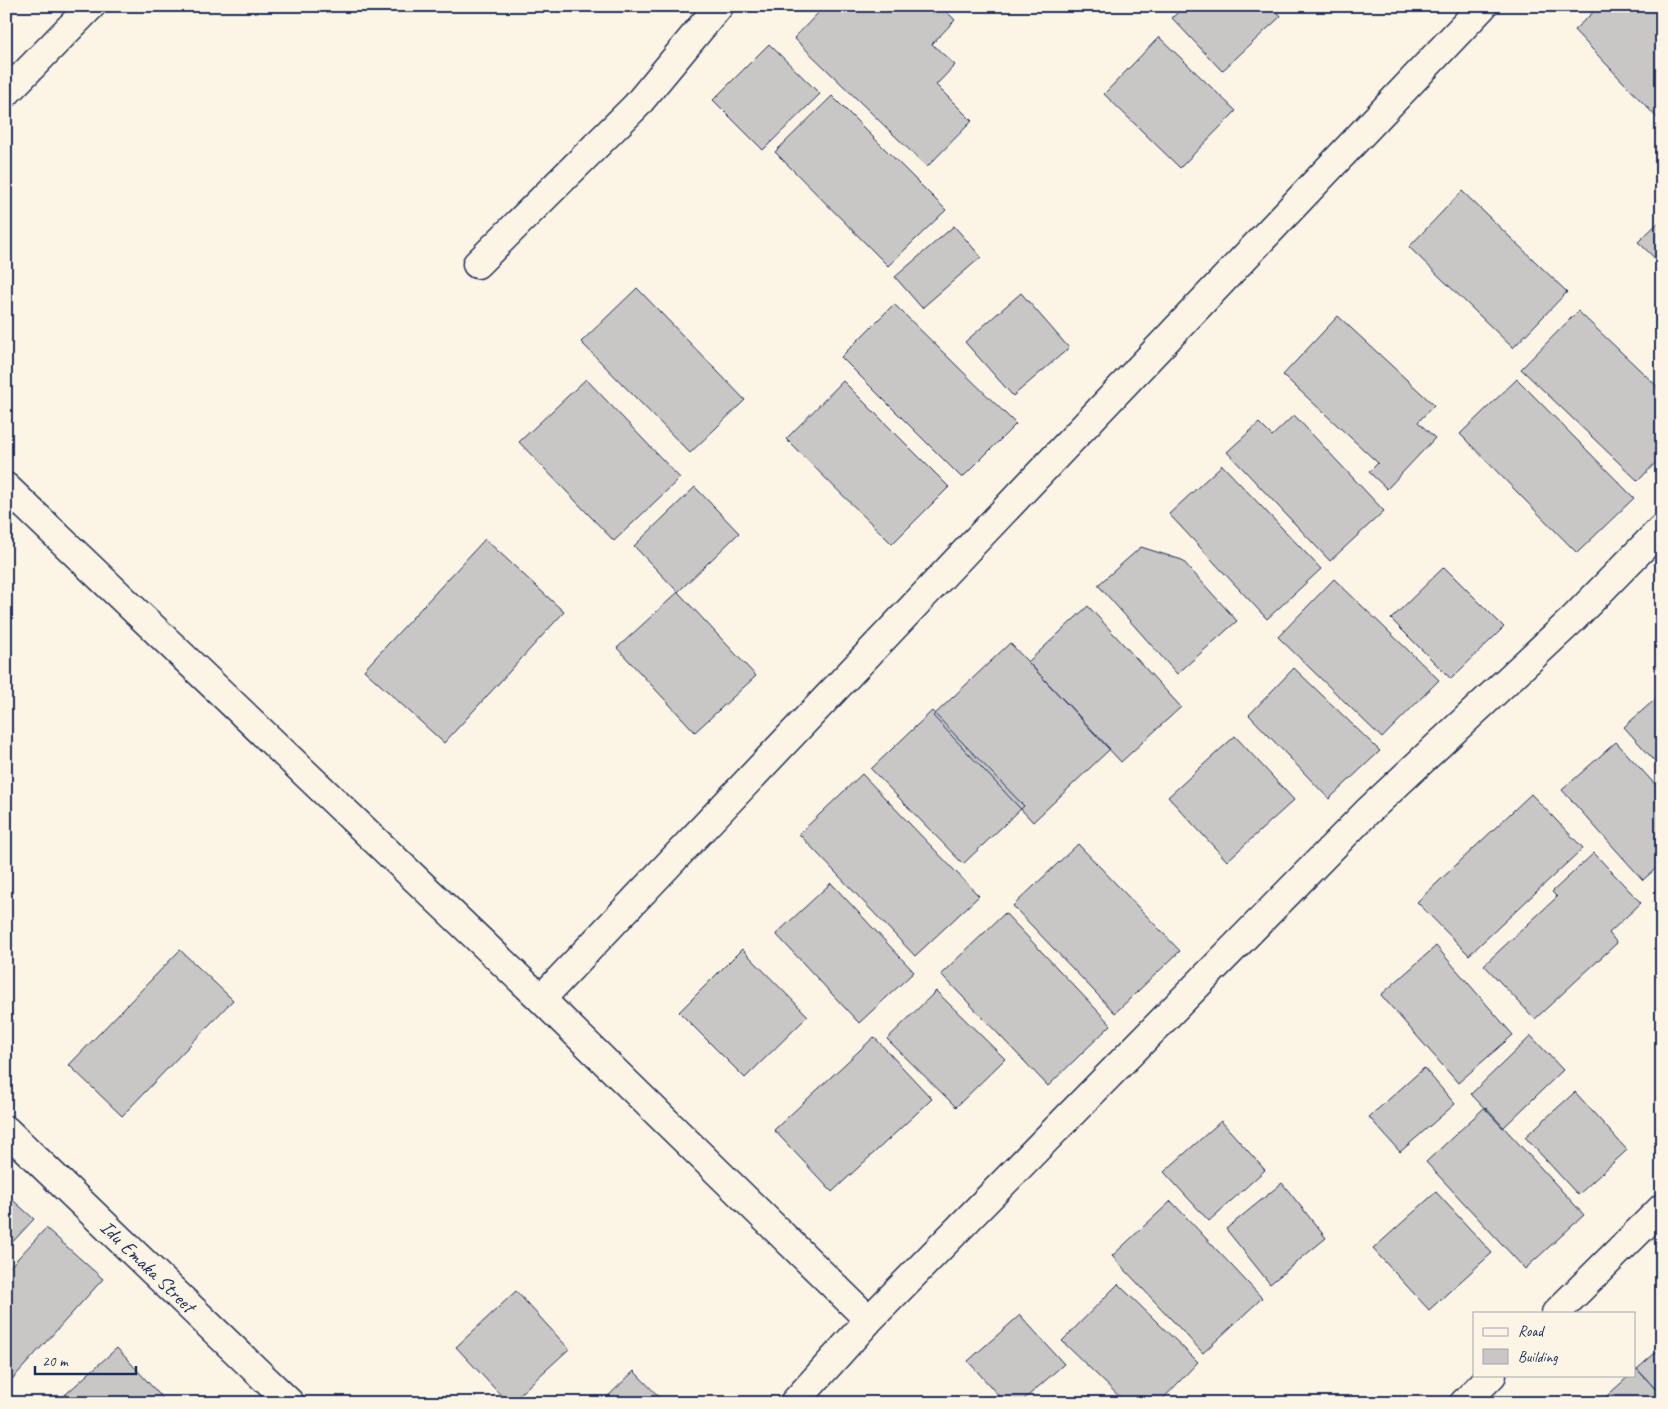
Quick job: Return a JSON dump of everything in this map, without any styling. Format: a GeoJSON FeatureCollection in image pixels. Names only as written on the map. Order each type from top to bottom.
{"type":"FeatureCollection","features":[{"type":"Feature","properties":{"kind":"street"},"geometry":{"type":"LineString","coordinates":[[6,93],[91,6]]}},
{"type":"Feature","properties":{"kind":"street"},"geometry":{"type":"LineString","coordinates":[[477,264],[636,106],[719,6]]}},
{"type":"Feature","properties":{"kind":"street"},"geometry":{"type":"LineString","coordinates":[[541,999],[1483,6]]}},
{"type":"Feature","properties":{"kind":"street"},"geometry":{"type":"LineString","coordinates":[[6,487],[541,999],[869,1320]]}},
{"type":"Feature","properties":{"kind":"street"},"geometry":{"type":"LineString","coordinates":[[794,1403],[869,1320],[1367,812],[1572,620],[1662,528]]}},
{"type":"Feature","properties":{"kind":"street","name":"Idu Emaka Street"},"geometry":{"type":"LineString","coordinates":[[6,1130],[290,1403]]}},
{"type":"Feature","properties":{"kind":"street"},"geometry":{"type":"LineString","coordinates":[[1557,1312],[1662,1208]]}},
{"type":"Feature","properties":{"kind":"street"},"geometry":{"type":"LineString","coordinates":[[1464,1403],[1491,1376]]}},
{"type":"Feature","properties":{"kind":"building"},"geometry":{"type":"Polygon","coordinates":[[[825,6],[941,6],[955,20],[932,44],[955,65],[936,85],[972,121],[927,167],[794,38],[825,6]]]}},
{"type":"Feature","properties":{"kind":"building"},"geometry":{"type":"Polygon","coordinates":[[[1184,6],[1272,6],[1281,16],[1222,71],[1172,18],[1184,6]]]}},
{"type":"Feature","properties":{"kind":"building"},"geometry":{"type":"Polygon","coordinates":[[[1600,6],[1659,6],[1662,9],[1662,123],[1574,30],[1600,6]]]}},
{"type":"Feature","properties":{"kind":"building"},"geometry":{"type":"Polygon","coordinates":[[[1159,37],[1236,111],[1180,168],[1104,94],[1159,37]]]}},
{"type":"Feature","properties":{"kind":"building"},"geometry":{"type":"Polygon","coordinates":[[[769,44],[820,94],[763,150],[713,100],[769,44]]]}},
{"type":"Feature","properties":{"kind":"building"},"geometry":{"type":"Polygon","coordinates":[[[832,96],[946,210],[888,266],[775,152],[832,96]]]}},
{"type":"Feature","properties":{"kind":"building"},"geometry":{"type":"Polygon","coordinates":[[[1462,191],[1567,292],[1513,348],[1409,247],[1462,191]]]}},
{"type":"Feature","properties":{"kind":"building"},"geometry":{"type":"Polygon","coordinates":[[[1662,219],[1662,265],[1638,242],[1662,219]]]}},
{"type":"Feature","properties":{"kind":"building"},"geometry":{"type":"Polygon","coordinates":[[[954,226],[981,257],[922,308],[895,277],[954,226]]]}},
{"type":"Feature","properties":{"kind":"building"},"geometry":{"type":"Polygon","coordinates":[[[637,288],[745,400],[690,453],[581,342],[637,288]]]}},
{"type":"Feature","properties":{"kind":"building"},"geometry":{"type":"Polygon","coordinates":[[[1021,293],[1069,348],[1013,396],[965,342],[1021,293]]]}},
{"type":"Feature","properties":{"kind":"building"},"geometry":{"type":"Polygon","coordinates":[[[894,304],[1016,424],[962,478],[841,357],[894,304]]]}},
{"type":"Feature","properties":{"kind":"building"},"geometry":{"type":"Polygon","coordinates":[[[1578,311],[1662,391],[1662,456],[1638,481],[1521,369],[1578,311]]]}},
{"type":"Feature","properties":{"kind":"building"},"geometry":{"type":"Polygon","coordinates":[[[1338,316],[1434,405],[1418,422],[1435,438],[1387,489],[1369,472],[1378,463],[1283,375],[1338,316]]]}},
{"type":"Feature","properties":{"kind":"building"},"geometry":{"type":"Polygon","coordinates":[[[586,379],[680,478],[614,541],[519,442],[586,379]]]}},
{"type":"Feature","properties":{"kind":"building"},"geometry":{"type":"Polygon","coordinates":[[[1517,379],[1634,498],[1577,553],[1460,434],[1517,379]]]}},
{"type":"Feature","properties":{"kind":"building"},"geometry":{"type":"Polygon","coordinates":[[[843,381],[949,487],[892,544],[786,439],[843,381]]]}},
{"type":"Feature","properties":{"kind":"building"},"geometry":{"type":"Polygon","coordinates":[[[1294,415],[1384,511],[1330,561],[1227,452],[1259,423],[1272,436],[1294,415]]]}},
{"type":"Feature","properties":{"kind":"building"},"geometry":{"type":"Polygon","coordinates":[[[1222,465],[1321,569],[1267,619],[1169,514],[1222,465]]]}},
{"type":"Feature","properties":{"kind":"building"},"geometry":{"type":"Polygon","coordinates":[[[695,487],[739,533],[678,592],[634,546],[695,487]]]}},
{"type":"Feature","properties":{"kind":"building"},"geometry":{"type":"Polygon","coordinates":[[[485,539],[564,612],[444,743],[364,670],[485,539]]]}},
{"type":"Feature","properties":{"kind":"building"},"geometry":{"type":"Polygon","coordinates":[[[1141,547],[1182,560],[1237,621],[1177,674],[1098,585],[1141,547]]]}},
{"type":"Feature","properties":{"kind":"building"},"geometry":{"type":"Polygon","coordinates":[[[1444,567],[1504,627],[1451,679],[1391,619],[1444,567]]]}},
{"type":"Feature","properties":{"kind":"building"},"geometry":{"type":"Polygon","coordinates":[[[1334,579],[1439,680],[1382,738],[1278,637],[1334,579]]]}},
{"type":"Feature","properties":{"kind":"building"},"geometry":{"type":"Polygon","coordinates":[[[678,592],[756,676],[695,732],[617,648],[678,592]]]}},
{"type":"Feature","properties":{"kind":"building"},"geometry":{"type":"Polygon","coordinates":[[[1088,606],[1181,707],[1121,762],[1028,662],[1088,606]]]}},
{"type":"Feature","properties":{"kind":"building"},"geometry":{"type":"Polygon","coordinates":[[[1010,643],[1110,749],[1033,822],[933,716],[1010,643]]]}},
{"type":"Feature","properties":{"kind":"building"},"geometry":{"type":"Polygon","coordinates":[[[1294,668],[1380,751],[1329,799],[1249,715],[1294,668]]]}},
{"type":"Feature","properties":{"kind":"building"},"geometry":{"type":"Polygon","coordinates":[[[1662,693],[1662,769],[1624,727],[1662,693]]]}},
{"type":"Feature","properties":{"kind":"building"},"geometry":{"type":"Polygon","coordinates":[[[932,711],[1024,806],[963,864],[871,769],[932,711]]]}},
{"type":"Feature","properties":{"kind":"building"},"geometry":{"type":"Polygon","coordinates":[[[1235,736],[1294,800],[1227,861],[1168,797],[1235,736]]]}},
{"type":"Feature","properties":{"kind":"building"},"geometry":{"type":"Polygon","coordinates":[[[1616,742],[1662,792],[1662,863],[1643,880],[1562,790],[1616,742]]]}},
{"type":"Feature","properties":{"kind":"building"},"geometry":{"type":"Polygon","coordinates":[[[862,774],[979,896],[915,956],[799,834],[862,774]]]}},
{"type":"Feature","properties":{"kind":"building"},"geometry":{"type":"Polygon","coordinates":[[[1531,794],[1583,848],[1469,955],[1417,902],[1531,794]]]}},
{"type":"Feature","properties":{"kind":"building"},"geometry":{"type":"Polygon","coordinates":[[[1078,844],[1180,951],[1115,1013],[1013,906],[1078,844]]]}},
{"type":"Feature","properties":{"kind":"building"},"geometry":{"type":"Polygon","coordinates":[[[1594,853],[1641,903],[1609,933],[1617,943],[1535,1019],[1484,965],[1557,897],[1552,892],[1594,853]]]}},
{"type":"Feature","properties":{"kind":"building"},"geometry":{"type":"Polygon","coordinates":[[[831,883],[914,972],[859,1023],[776,934],[831,883]]]}},
{"type":"Feature","properties":{"kind":"building"},"geometry":{"type":"Polygon","coordinates":[[[1005,913],[1111,1025],[1048,1086],[941,974],[1005,913]]]}},
{"type":"Feature","properties":{"kind":"building"},"geometry":{"type":"Polygon","coordinates":[[[1436,946],[1513,1035],[1458,1083],[1381,995],[1436,946]]]}},
{"type":"Feature","properties":{"kind":"building"},"geometry":{"type":"Polygon","coordinates":[[[742,949],[808,1016],[745,1078],[679,1012],[742,949]]]}},
{"type":"Feature","properties":{"kind":"building"},"geometry":{"type":"Polygon","coordinates":[[[180,950],[233,1000],[122,1116],[69,1065],[180,950]]]}},
{"type":"Feature","properties":{"kind":"building"},"geometry":{"type":"Polygon","coordinates":[[[936,991],[1005,1059],[956,1107],[887,1039],[936,991]]]}},
{"type":"Feature","properties":{"kind":"building"},"geometry":{"type":"Polygon","coordinates":[[[1531,1036],[1563,1070],[1503,1128],[1471,1094],[1531,1036]]]}},
{"type":"Feature","properties":{"kind":"building"},"geometry":{"type":"Polygon","coordinates":[[[874,1037],[932,1099],[832,1192],[774,1130],[874,1037]]]}},
{"type":"Feature","properties":{"kind":"building"},"geometry":{"type":"Polygon","coordinates":[[[1424,1068],[1455,1104],[1400,1152],[1369,1117],[1424,1068]]]}},
{"type":"Feature","properties":{"kind":"building"},"geometry":{"type":"Polygon","coordinates":[[[1575,1092],[1627,1150],[1578,1195],[1525,1137],[1575,1092]]]}},
{"type":"Feature","properties":{"kind":"building"},"geometry":{"type":"Polygon","coordinates":[[[1485,1107],[1584,1215],[1525,1269],[1426,1162],[1485,1107]]]}},
{"type":"Feature","properties":{"kind":"building"},"geometry":{"type":"Polygon","coordinates":[[[1221,1121],[1265,1170],[1209,1221],[1164,1172],[1221,1121]]]}},
{"type":"Feature","properties":{"kind":"building"},"geometry":{"type":"Polygon","coordinates":[[[1282,1183],[1326,1238],[1270,1284],[1226,1229],[1282,1183]]]}},
{"type":"Feature","properties":{"kind":"building"},"geometry":{"type":"Polygon","coordinates":[[[1436,1192],[1492,1253],[1429,1310],[1373,1249],[1436,1192]]]}},
{"type":"Feature","properties":{"kind":"building"},"geometry":{"type":"Polygon","coordinates":[[[6,1194],[34,1219],[6,1249],[6,1194]]]}},
{"type":"Feature","properties":{"kind":"building"},"geometry":{"type":"Polygon","coordinates":[[[1171,1201],[1262,1298],[1203,1353],[1112,1256],[1171,1201]]]}},
{"type":"Feature","properties":{"kind":"building"},"geometry":{"type":"Polygon","coordinates":[[[46,1228],[103,1279],[6,1386],[6,1271],[46,1228]]]}},
{"type":"Feature","properties":{"kind":"building"},"geometry":{"type":"Polygon","coordinates":[[[1118,1284],[1198,1362],[1159,1403],[1126,1403],[1062,1341],[1118,1284]]]}},
{"type":"Feature","properties":{"kind":"building"},"geometry":{"type":"Polygon","coordinates":[[[516,1291],[569,1349],[508,1403],[456,1347],[516,1291]]]}},
{"type":"Feature","properties":{"kind":"building"},"geometry":{"type":"Polygon","coordinates":[[[1020,1315],[1064,1364],[1020,1403],[1005,1403],[968,1361],[1020,1315]]]}},
{"type":"Feature","properties":{"kind":"building"},"geometry":{"type":"Polygon","coordinates":[[[1662,1347],[1662,1396],[1637,1369],[1662,1347]]]}},
{"type":"Feature","properties":{"kind":"building"},"geometry":{"type":"Polygon","coordinates":[[[117,1348],[167,1403],[56,1403],[117,1348]]]}},
{"type":"Feature","properties":{"kind":"building"},"geometry":{"type":"Polygon","coordinates":[[[1636,1370],[1662,1396],[1662,1403],[1599,1403],[1629,1376],[1636,1376],[1636,1370]]]}},
{"type":"Feature","properties":{"kind":"building"},"geometry":{"type":"Polygon","coordinates":[[[634,1371],[665,1403],[601,1403],[634,1371]]]}}]}
